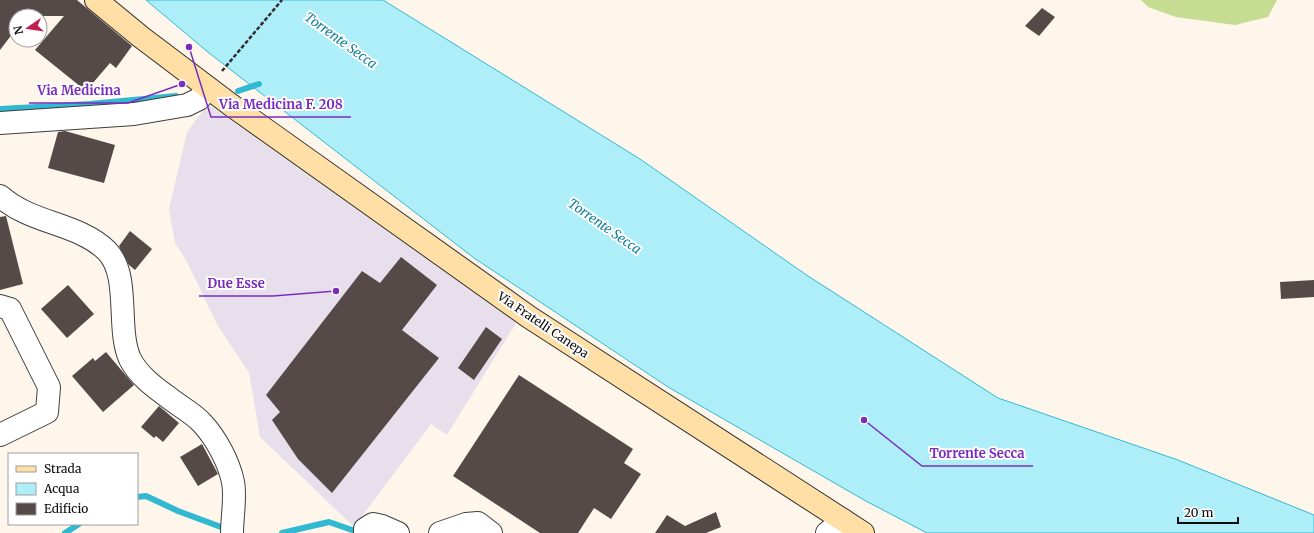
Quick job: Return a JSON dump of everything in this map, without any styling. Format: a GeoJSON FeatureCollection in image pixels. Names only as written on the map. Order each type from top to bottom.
{"type":"FeatureCollection","features":[{"type":"Feature","properties":{"kind":"main road","name":"Via Fratelli Canepa"},"geometry":{"type":"LineString","coordinates":[[96,0],[231,105],[529,317],[835,527],[863,533]]}},
{"type":"Feature","properties":{"kind":"street"},"geometry":{"type":"LineString","coordinates":[[0,123],[134,114],[187,105],[199,99],[208,88]]}},
{"type":"Feature","properties":{"kind":"street"},"geometry":{"type":"LineString","coordinates":[[0,196],[25,213],[87,237],[107,252],[119,275],[126,345],[130,359],[147,380],[201,422],[222,454],[233,483],[232,533]]}},
{"type":"Feature","properties":{"kind":"street"},"geometry":{"type":"LineString","coordinates":[[0,306],[10,309],[49,387],[47,412],[0,435]]}},
{"type":"Feature","properties":{"kind":"street"},"geometry":{"type":"LineString","coordinates":[[440,533],[466,524],[478,523],[492,533]]}},
{"type":"Feature","properties":{"kind":"street"},"geometry":{"type":"LineString","coordinates":[[365,533],[365,530],[373,524],[398,533]]}},
{"type":"Feature","properties":{"kind":"path"},"geometry":{"type":"LineString","coordinates":[[208,88],[282,0]]}},
{"type":"Feature","properties":{"kind":"shaded area"},"geometry":{"type":"Polygon","coordinates":[[[208,104],[516,323],[447,435],[431,424],[354,527],[260,437],[249,373],[218,326],[186,260],[175,243],[169,209],[187,132],[208,104]]]}},
{"type":"Feature","properties":{"kind":"green space"},"geometry":{"type":"Polygon","coordinates":[[[1141,0],[1277,0],[1268,17],[1235,25],[1176,17],[1148,7],[1141,0]]]}},
{"type":"Feature","properties":{"kind":"water"},"geometry":{"type":"Polygon","coordinates":[[[146,0],[383,0],[640,159],[808,276],[998,398],[1178,460],[1314,515],[1314,533],[927,533],[864,500],[668,387],[474,258],[209,53],[146,0]]]}},
{"type":"Feature","properties":{"kind":"building"},"geometry":{"type":"Polygon","coordinates":[[[0,0],[77,0],[132,46],[116,68],[110,63],[86,91],[35,50],[37,48],[48,48],[48,35],[64,16],[48,16],[48,8],[8,8],[8,40],[0,50],[0,0]]]}},
{"type":"Feature","properties":{"kind":"building"},"geometry":{"type":"Polygon","coordinates":[[[1042,8],[1055,17],[1039,36],[1025,26],[1042,8]]]}},
{"type":"Feature","properties":{"kind":"building"},"geometry":{"type":"Polygon","coordinates":[[[65,131],[115,145],[104,183],[48,168],[58,132],[65,131]]]}},
{"type":"Feature","properties":{"kind":"building"},"geometry":{"type":"Polygon","coordinates":[[[6,216],[23,284],[0,290],[0,217],[6,216]]]}},
{"type":"Feature","properties":{"kind":"building"},"geometry":{"type":"Polygon","coordinates":[[[130,231],[152,249],[135,270],[129,265],[119,246],[130,231]]]}},
{"type":"Feature","properties":{"kind":"building"},"geometry":{"type":"Polygon","coordinates":[[[401,257],[437,285],[402,330],[439,358],[332,493],[298,459],[272,420],[280,412],[266,395],[362,271],[380,283],[401,257]]]}},
{"type":"Feature","properties":{"kind":"building"},"geometry":{"type":"Polygon","coordinates":[[[1314,280],[1314,297],[1281,299],[1280,282],[1314,280]]]}},
{"type":"Feature","properties":{"kind":"building"},"geometry":{"type":"Polygon","coordinates":[[[68,285],[94,314],[67,338],[41,309],[68,285]]]}},
{"type":"Feature","properties":{"kind":"building"},"geometry":{"type":"Polygon","coordinates":[[[486,327],[502,339],[474,380],[458,368],[486,327]]]}},
{"type":"Feature","properties":{"kind":"building"},"geometry":{"type":"Polygon","coordinates":[[[106,352],[134,385],[103,412],[72,376],[93,358],[95,361],[106,352]]]}},
{"type":"Feature","properties":{"kind":"building"},"geometry":{"type":"Polygon","coordinates":[[[519,375],[633,449],[624,463],[641,474],[611,519],[594,508],[578,533],[540,533],[453,476],[519,375]]]}},
{"type":"Feature","properties":{"kind":"building"},"geometry":{"type":"Polygon","coordinates":[[[159,406],[179,423],[163,442],[156,436],[154,438],[141,427],[159,406]]]}},
{"type":"Feature","properties":{"kind":"building"},"geometry":{"type":"Polygon","coordinates":[[[202,444],[218,474],[198,486],[180,457],[202,444]]]}},
{"type":"Feature","properties":{"kind":"building"},"geometry":{"type":"Polygon","coordinates":[[[716,512],[721,527],[706,533],[655,533],[667,515],[685,526],[716,512]]]}},
{"type":"Feature","properties":{"kind":"waterway"},"geometry":{"type":"LineString","coordinates":[[238,91],[259,84]]}},
{"type":"Feature","properties":{"kind":"waterway"},"geometry":{"type":"LineString","coordinates":[[0,109],[90,104],[176,96]]}},
{"type":"Feature","properties":{"kind":"waterway"},"geometry":{"type":"LineString","coordinates":[[138,497],[146,496],[178,511],[229,530]]}},
{"type":"Feature","properties":{"kind":"waterway"},"geometry":{"type":"LineString","coordinates":[[282,533],[329,522],[361,533]]}},
{"type":"Feature","properties":{"kind":"waterway"},"geometry":{"type":"LineString","coordinates":[[65,533],[77,525]]}},
{"type":"Feature","properties":{"kind":"place","name":"Via Medicina F. 208"},"geometry":{"type":"Point","coordinates":[189,47]}},
{"type":"Feature","properties":{"kind":"place","name":"Via Medicina"},"geometry":{"type":"Point","coordinates":[182,84]}},
{"type":"Feature","properties":{"kind":"place","name":"Due Esse"},"geometry":{"type":"Point","coordinates":[336,291]}},
{"type":"Feature","properties":{"kind":"place","name":"Torrente Secca"},"geometry":{"type":"Point","coordinates":[864,420]}}]}
